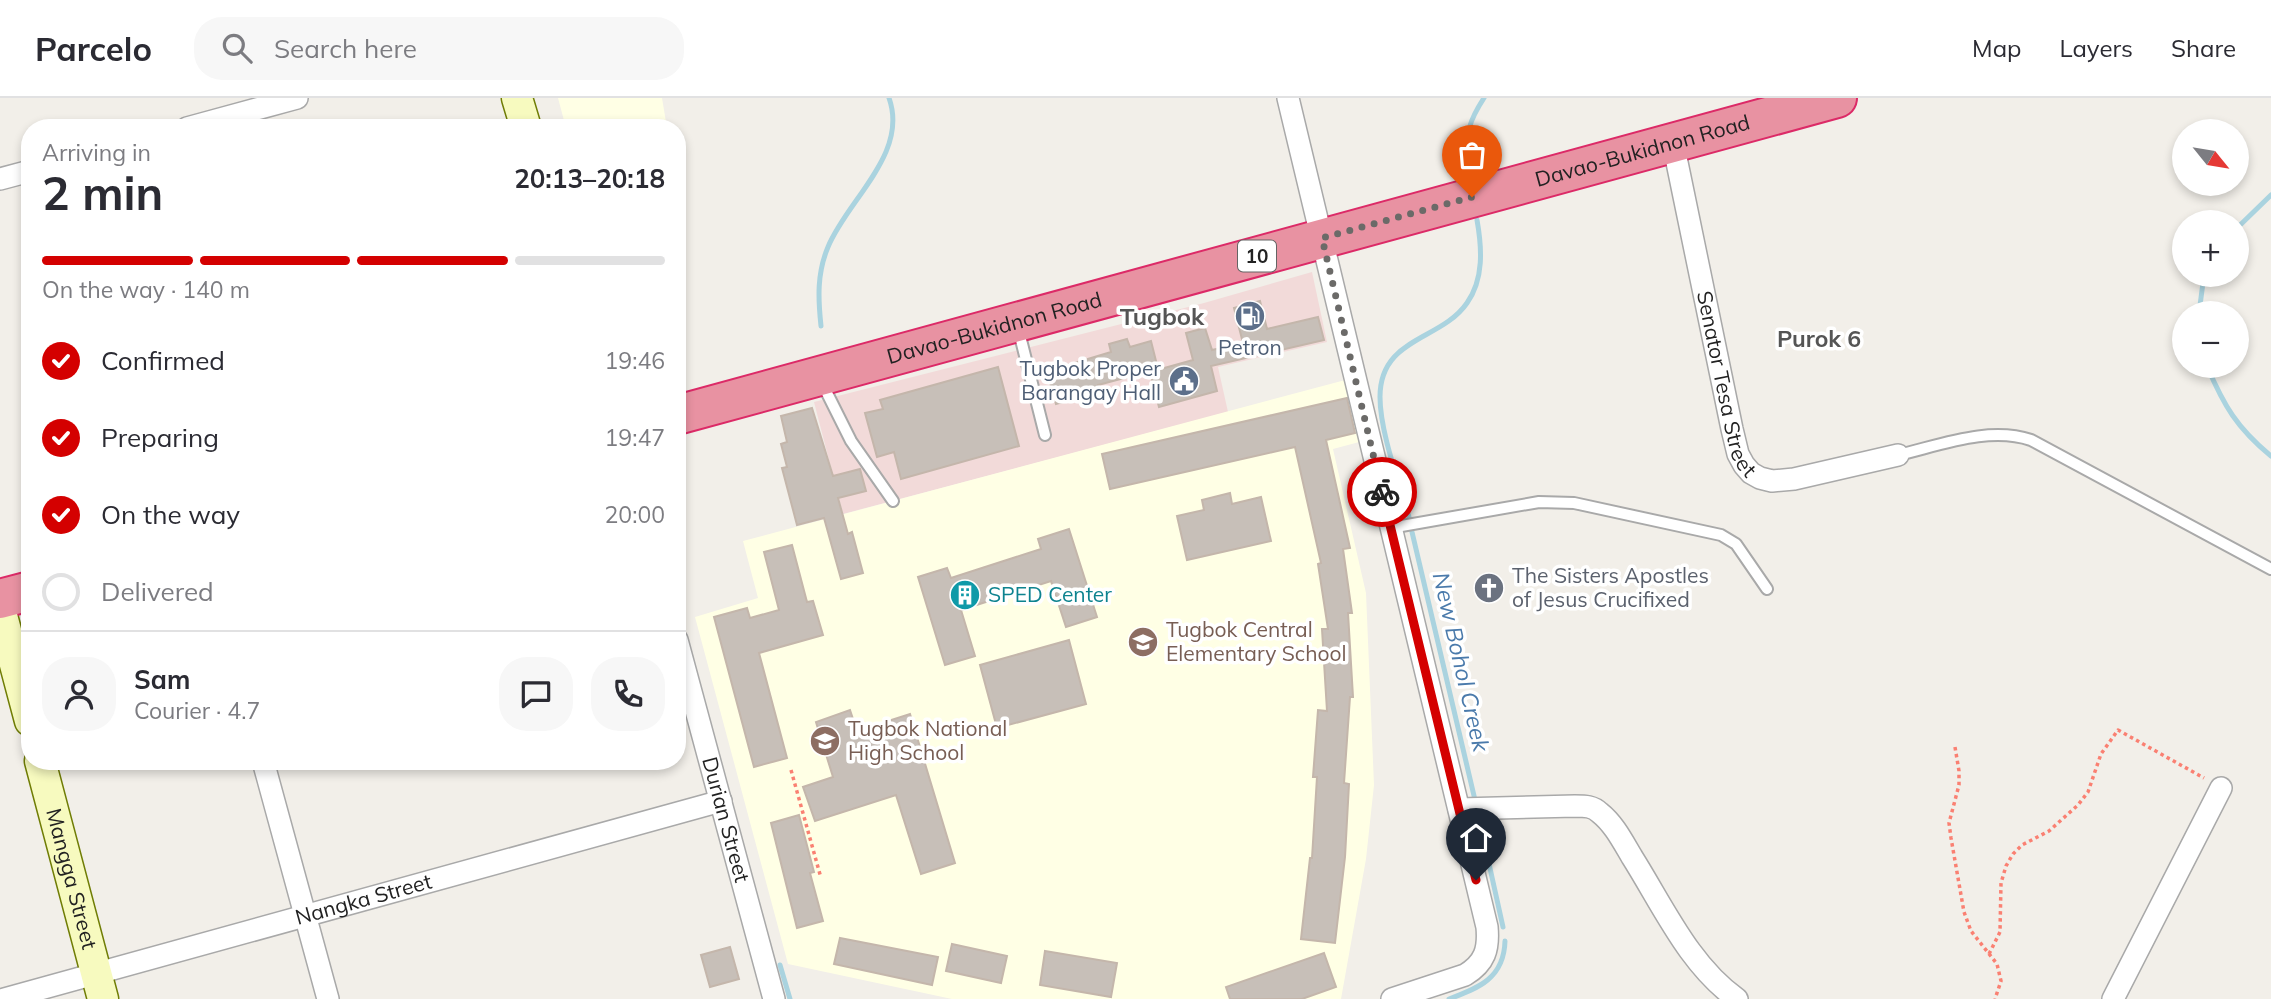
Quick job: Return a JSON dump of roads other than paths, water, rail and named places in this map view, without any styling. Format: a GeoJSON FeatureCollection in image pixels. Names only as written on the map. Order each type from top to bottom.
{"type":"FeatureCollection","features":[{"type":"Feature","properties":{"kind":"highway","name":"Davao-Bukidnon Road"},"geometry":{"type":"LineString","coordinates":[[686,413],[1837,98]]}},
{"type":"Feature","properties":{"kind":"highway"},"geometry":{"type":"LineString","coordinates":[[0,598],[21,593]]}},
{"type":"Feature","properties":{"kind":"street"},"geometry":{"type":"LineString","coordinates":[[220,119],[297,98]]}},
{"type":"Feature","properties":{"kind":"street"},"geometry":{"type":"LineString","coordinates":[[517,98],[523,119]]}},
{"type":"Feature","properties":{"kind":"street"},"geometry":{"type":"LineString","coordinates":[[1288,98],[1487,927],[1487,950],[1476,968],[1465,975],[1392,999]]}},
{"type":"Feature","properties":{"kind":"street","name":"Senator Tesa Street"},"geometry":{"type":"LineString","coordinates":[[1673,143],[1732,429],[1738,454],[1744,465],[1751,473],[1772,481],[1794,479],[1898,455]]}},
{"type":"Feature","properties":{"kind":"street"},"geometry":{"type":"LineString","coordinates":[[0,179],[21,173]]}},
{"type":"Feature","properties":{"kind":"street"},"geometry":{"type":"LineString","coordinates":[[0,608],[21,687]]}},
{"type":"Feature","properties":{"kind":"street","name":"Durian Street"},"geometry":{"type":"LineString","coordinates":[[686,673],[774,999]]}},
{"type":"Feature","properties":{"kind":"street","name":"Mangga Street"},"geometry":{"type":"LineString","coordinates":[[42,770],[99,986]]}},
{"type":"Feature","properties":{"kind":"street"},"geometry":{"type":"LineString","coordinates":[[265,770],[328,999]]}},
{"type":"Feature","properties":{"kind":"street"},"geometry":{"type":"LineString","coordinates":[[2113,999],[2221,788]]}},
{"type":"Feature","properties":{"kind":"street","name":"Nangka Street"},"geometry":{"type":"LineString","coordinates":[[4,999],[99,986],[305,916],[721,801]]}},
{"type":"Feature","properties":{"kind":"street"},"geometry":{"type":"LineString","coordinates":[[1459,809],[1588,806],[1598,810],[1615,831],[1701,966],[1721,988],[1737,999]]}},
{"type":"Feature","properties":{"kind":"lane"},"geometry":{"type":"LineString","coordinates":[[1017,322],[1045,435]]}},
{"type":"Feature","properties":{"kind":"lane"},"geometry":{"type":"LineString","coordinates":[[818,376],[851,442],[893,501]]}},
{"type":"Feature","properties":{"kind":"lane"},"geometry":{"type":"LineString","coordinates":[[1898,455],[1987,435],[2013,434],[2031,440],[2271,569]]}},
{"type":"Feature","properties":{"kind":"lane"},"geometry":{"type":"LineString","coordinates":[[1390,527],[1539,502],[1574,503],[1721,535],[1736,544],[1767,589]]}},
{"type":"Feature","properties":{"kind":"waterway"},"geometry":{"type":"LineString","coordinates":[[821,326],[819,286],[824,257],[837,229],[873,176],[891,138],[893,119],[889,98]]}},
{"type":"Feature","properties":{"kind":"waterway","name":"New Bohol Creek"},"geometry":{"type":"LineString","coordinates":[[1466,161],[1469,128],[1484,98]]}},
{"type":"Feature","properties":{"kind":"waterway"},"geometry":{"type":"LineString","coordinates":[[2249,216],[2271,195]]}},
{"type":"Feature","properties":{"kind":"waterway","name":"New Bohol Creek"},"geometry":{"type":"LineString","coordinates":[[1409,517],[1383,426],[1380,397],[1383,377],[1390,362],[1401,351],[1456,315],[1473,294],[1480,263],[1477,220]]}},
{"type":"Feature","properties":{"kind":"waterway"},"geometry":{"type":"LineString","coordinates":[[2201,301],[2202,287]]}},
{"type":"Feature","properties":{"kind":"waterway"},"geometry":{"type":"LineString","coordinates":[[2212,378],[2233,416],[2249,436],[2271,456]]}},
{"type":"Feature","properties":{"kind":"waterway","name":"New Bohol Creek"},"geometry":{"type":"LineString","coordinates":[[1412,532],[1475,800]]}},
{"type":"Feature","properties":{"kind":"waterway","name":"New Bohol Creek"},"geometry":{"type":"LineString","coordinates":[[1478,814],[1503,927]]}},
{"type":"Feature","properties":{"kind":"waterway","name":"New Bohol Creek"},"geometry":{"type":"LineString","coordinates":[[1449,999],[1480,986],[1495,973],[1504,954],[1505,941]]}},
{"type":"Feature","properties":{"kind":"waterway"},"geometry":{"type":"LineString","coordinates":[[780,965],[790,999]]}},
{"type":"Feature","properties":{"kind":"place","name":"Petron"},"geometry":{"type":"Point","coordinates":[1250,316]}},
{"type":"Feature","properties":{"kind":"place","name":"Tugbok Proper Barangay Hall"},"geometry":{"type":"Point","coordinates":[1184,381]}},
{"type":"Feature","properties":{"kind":"place","name":"The Sisters Apostles of Jesus Crucifixed"},"geometry":{"type":"Point","coordinates":[1489,588]}},
{"type":"Feature","properties":{"kind":"place","name":"SPED Center"},"geometry":{"type":"Point","coordinates":[965,595]}},
{"type":"Feature","properties":{"kind":"place","name":"Tugbok Central Elementary School"},"geometry":{"type":"Point","coordinates":[1143,642]}},
{"type":"Feature","properties":{"kind":"place","name":"Tugbok National High School"},"geometry":{"type":"Point","coordinates":[825,741]}},
{"type":"Feature","properties":{"kind":"district","name":"Tugbok"},"geometry":{"type":"Point","coordinates":[1162,317]}},
{"type":"Feature","properties":{"kind":"district","name":"Purok 6"},"geometry":{"type":"Point","coordinates":[1819,339]}}]}
